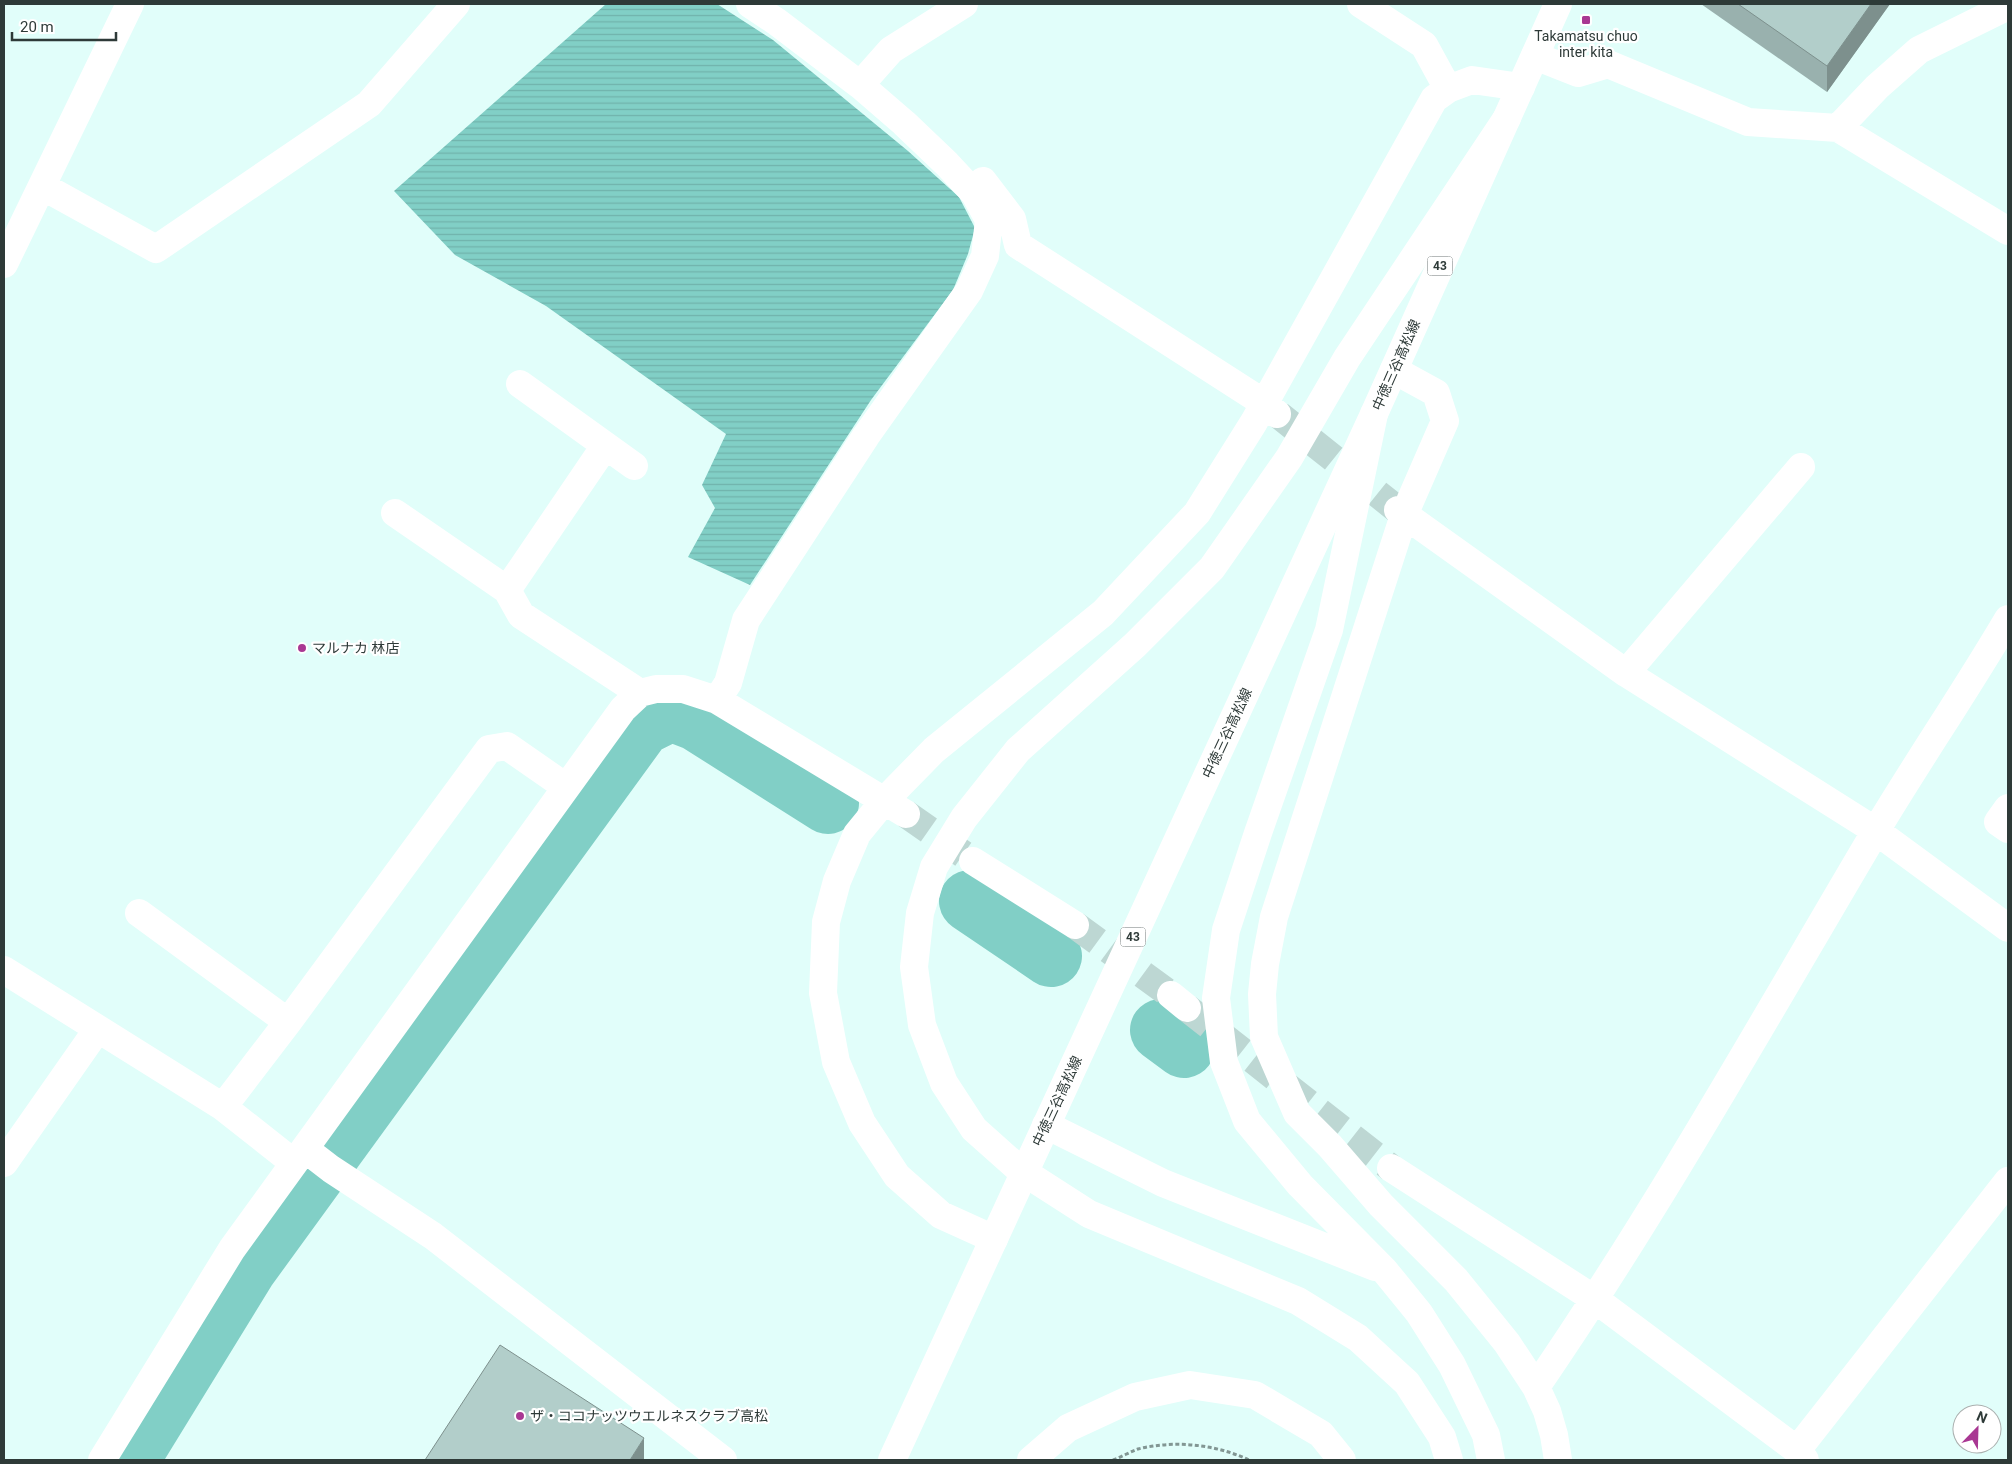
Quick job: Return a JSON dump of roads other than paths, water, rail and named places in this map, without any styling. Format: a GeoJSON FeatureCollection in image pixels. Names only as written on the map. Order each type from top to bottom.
{"type":"FeatureCollection","features":[{"type":"Feature","properties":{"kind":"main road"},"geometry":{"type":"LineString","coordinates":[[4,264],[130,4]]}},
{"type":"Feature","properties":{"kind":"main road"},"geometry":{"type":"LineString","coordinates":[[42,186],[156,250],[369,104],[456,4]]}},
{"type":"Feature","properties":{"kind":"main road"},"geometry":{"type":"LineString","coordinates":[[717,700],[728,683],[746,620],[866,436],[968,291],[985,256],[989,220],[975,194],[904,123],[860,85],[778,22],[750,4]]}},
{"type":"Feature","properties":{"kind":"main road"},"geometry":{"type":"LineString","coordinates":[[860,85],[891,50],[964,4]]}},
{"type":"Feature","properties":{"kind":"main road"},"geometry":{"type":"LineString","coordinates":[[1361,4],[1424,45],[1448,89]]}},
{"type":"Feature","properties":{"kind":"main road","name":"中徳三谷高松線"},"geometry":{"type":"LineString","coordinates":[[892,1460],[1374,414],[1558,4]]}},
{"type":"Feature","properties":{"kind":"main road"},"geometry":{"type":"LineString","coordinates":[[1838,128],[1877,87],[1919,50],[2008,6]]}},
{"type":"Feature","properties":{"kind":"main road"},"geometry":{"type":"LineString","coordinates":[[1535,56],[1578,73],[1608,64],[1748,122],[1838,128],[2008,231]]}},
{"type":"Feature","properties":{"kind":"main road"},"geometry":{"type":"LineString","coordinates":[[994,1239],[941,1215],[897,1176],[862,1122],[836,1062],[823,993],[826,922],[837,881],[857,834],[895,808],[934,750],[1103,613],[1197,513],[1271,409],[1418,126],[1434,99],[1448,89],[1472,80],[1521,87]]}},
{"type":"Feature","properties":{"kind":"main road"},"geometry":{"type":"LineString","coordinates":[[1449,1460],[1442,1437],[1407,1384],[1358,1338],[1298,1301],[1088,1214],[1019,1169],[974,1129],[944,1083],[922,1025],[914,967],[920,913],[934,867],[964,818],[1018,750],[1135,645],[1212,568],[1289,458],[1347,358],[1507,118]]}},
{"type":"Feature","properties":{"kind":"main road"},"geometry":{"type":"LineString","coordinates":[[904,123],[949,147],[973,167],[1012,220],[1018,245],[1271,409]]}},
{"type":"Feature","properties":{"kind":"main road"},"geometry":{"type":"LineString","coordinates":[[1394,370],[1436,392],[1445,421],[1401,512],[1274,917],[1265,964],[1262,994],[1264,1037],[1297,1113],[1330,1146],[1381,1205],[1456,1280],[1507,1342],[1536,1387],[1547,1411],[1554,1435],[1558,1460]]}},
{"type":"Feature","properties":{"kind":"main road"},"geometry":{"type":"LineString","coordinates":[[520,384],[634,466]]}},
{"type":"Feature","properties":{"kind":"main road"},"geometry":{"type":"LineString","coordinates":[[1374,414],[1330,630],[1258,833],[1226,930],[1216,998],[1224,1062],[1247,1121],[1300,1184],[1384,1270],[1419,1313],[1452,1365],[1486,1435],[1491,1460]]}},
{"type":"Feature","properties":{"kind":"main road"},"geometry":{"type":"LineString","coordinates":[[507,590],[605,446]]}},
{"type":"Feature","properties":{"kind":"main road"},"geometry":{"type":"LineString","coordinates":[[1626,673],[1801,467]]}},
{"type":"Feature","properties":{"kind":"main road"},"geometry":{"type":"LineString","coordinates":[[1401,512],[1626,673],[1876,831],[2008,928]]}},
{"type":"Feature","properties":{"kind":"main road"},"geometry":{"type":"LineString","coordinates":[[394,513],[507,590],[521,615],[640,693]]}},
{"type":"Feature","properties":{"kind":"main road"},"geometry":{"type":"LineString","coordinates":[[1536,1387],[1596,1300],[1722,1094],[1876,831],[2008,619]]}},
{"type":"Feature","properties":{"kind":"main road"},"geometry":{"type":"LineString","coordinates":[[102,1460],[232,1250],[312,1159],[566,787],[623,709],[640,693],[656,689],[683,690],[717,700],[895,808]]}},
{"type":"Feature","properties":{"kind":"main road"},"geometry":{"type":"LineString","coordinates":[[222,1107],[288,1022],[489,749],[507,746],[566,787]]}},
{"type":"Feature","properties":{"kind":"main road"},"geometry":{"type":"LineString","coordinates":[[2008,808],[1998,822],[2008,829]]}},
{"type":"Feature","properties":{"kind":"main road"},"geometry":{"type":"LineString","coordinates":[[973,861],[1075,925]]}},
{"type":"Feature","properties":{"kind":"main road"},"geometry":{"type":"LineString","coordinates":[[139,913],[288,1022]]}},
{"type":"Feature","properties":{"kind":"main road"},"geometry":{"type":"LineString","coordinates":[[4,970],[222,1107],[312,1159],[433,1236],[723,1460]]}},
{"type":"Feature","properties":{"kind":"main road"},"geometry":{"type":"LineString","coordinates":[[4,1163],[98,1030]]}},
{"type":"Feature","properties":{"kind":"main road"},"geometry":{"type":"LineString","coordinates":[[1046,1125],[1163,1183],[1384,1270]]}},
{"type":"Feature","properties":{"kind":"main road"},"geometry":{"type":"LineString","coordinates":[[1391,1168],[1596,1300],[1801,1455],[2008,1181]]}},
{"type":"Feature","properties":{"kind":"main road"},"geometry":{"type":"LineString","coordinates":[[1031,1460],[1068,1428],[1135,1397],[1190,1385],[1255,1395],[1321,1434],[1342,1460]]}},
{"type":"Feature","properties":{"kind":"water"},"geometry":{"type":"Polygon","coordinates":[[[606,4],[717,4],[773,40],[908,151],[959,197],[975,228],[968,254],[953,290],[871,400],[750,585],[688,557],[715,508],[702,485],[726,434],[546,306],[455,255],[394,191],[606,4]]]}},
{"type":"Feature","properties":{"kind":"waterway"},"geometry":{"type":"LineString","coordinates":[[128,1460],[246,1268],[641,725],[671,710],[697,720],[828,803]]}},
{"type":"Feature","properties":{"kind":"waterway"},"geometry":{"type":"LineString","coordinates":[[970,901],[1051,956]]}},
{"type":"Feature","properties":{"kind":"waterway"},"geometry":{"type":"LineString","coordinates":[[1161,1030],[1184,1047]]}},
{"type":"Feature","properties":{"kind":"tunnel"},"geometry":{"type":"LineString","coordinates":[[1279,415],[1398,510]]}},
{"type":"Feature","properties":{"kind":"tunnel"},"geometry":{"type":"LineString","coordinates":[[906,814],[973,861]]}},
{"type":"Feature","properties":{"kind":"tunnel"},"geometry":{"type":"LineString","coordinates":[[1075,925],[1171,995]]}},
{"type":"Feature","properties":{"kind":"tunnel"},"geometry":{"type":"LineString","coordinates":[[1187,1008],[1391,1168]]}},
{"type":"Feature","properties":{"kind":"place","name":"Takamatsu chuo inter kita"},"geometry":{"type":"Point","coordinates":[1586,20]}},
{"type":"Feature","properties":{"kind":"place","name":"マルナカ 林店"},"geometry":{"type":"Point","coordinates":[302,648]}},
{"type":"Feature","properties":{"kind":"place","name":"ザ・ココナッツウエルネスクラブ高松"},"geometry":{"type":"Point","coordinates":[520,1416]}}]}
